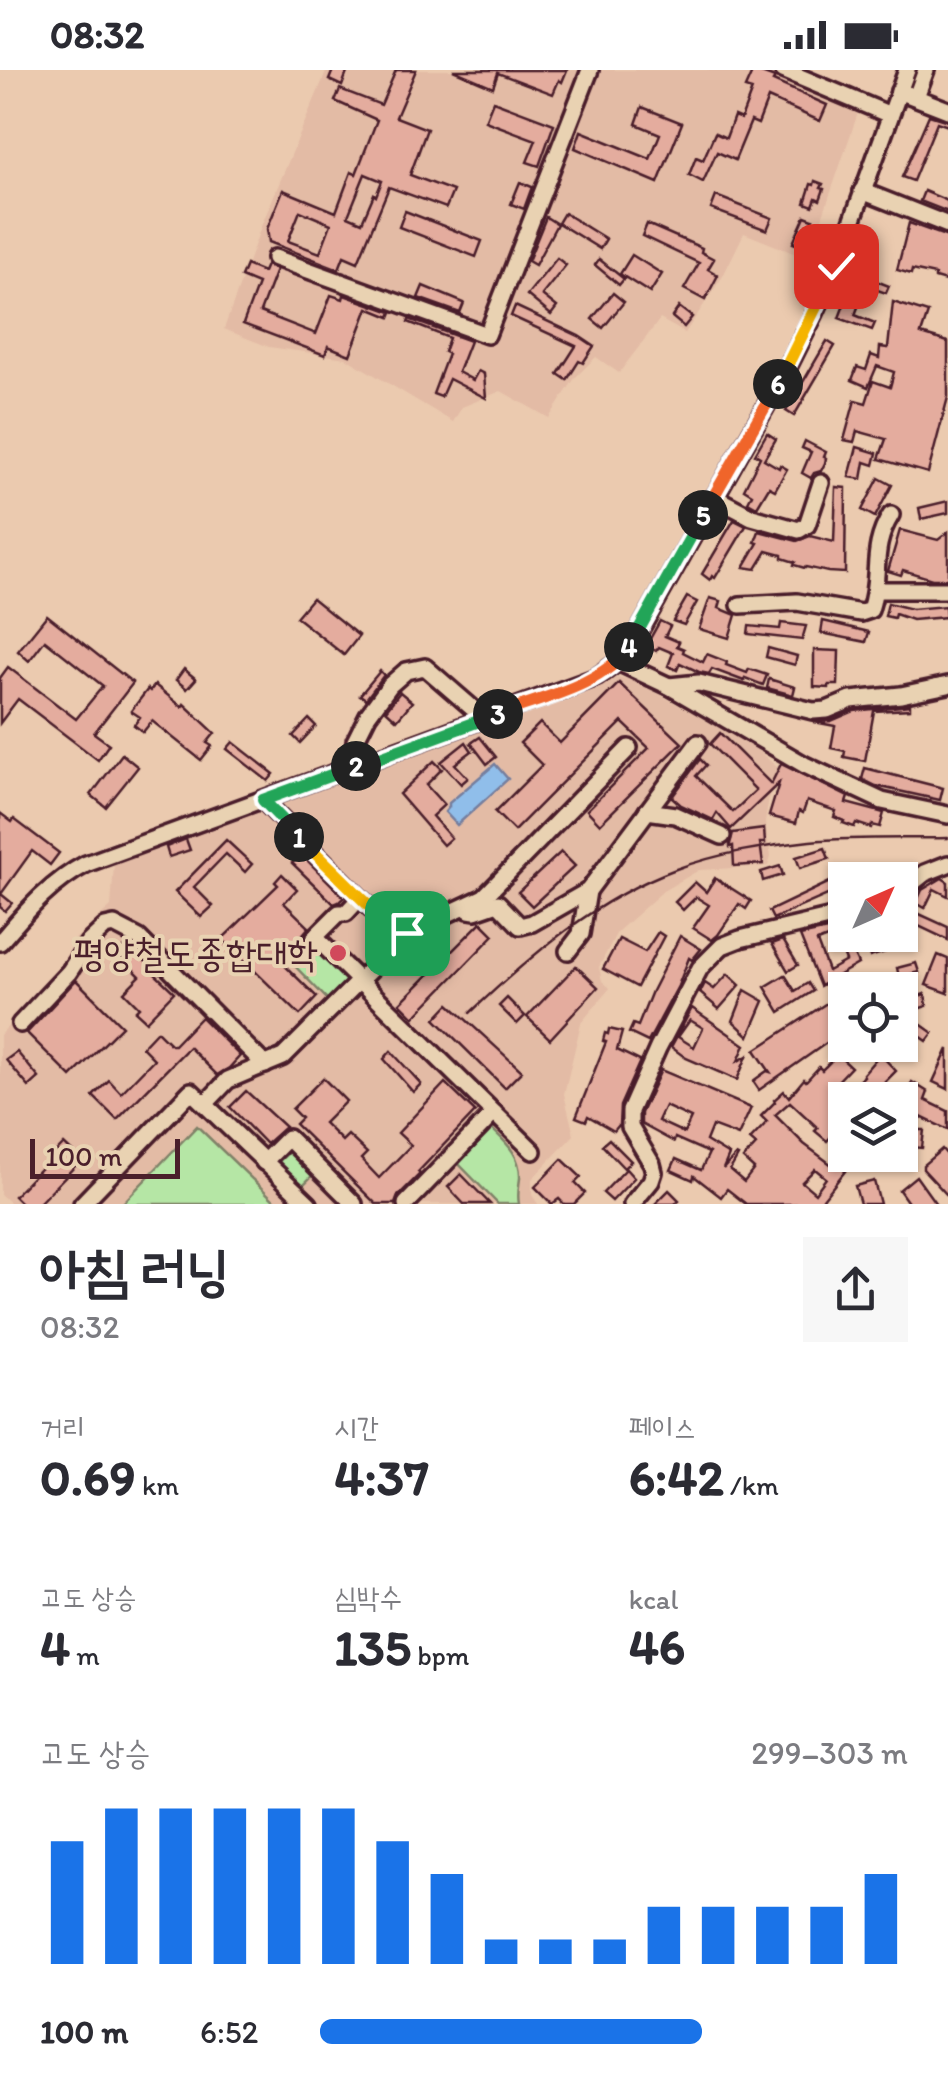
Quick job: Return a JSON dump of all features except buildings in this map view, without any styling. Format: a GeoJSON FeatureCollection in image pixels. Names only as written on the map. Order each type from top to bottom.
{"type":"FeatureCollection","features":[{"type":"Feature","properties":{"kind":"street"},"geometry":{"type":"LineString","coordinates":[[276,258],[486,334],[590,70]]}},
{"type":"Feature","properties":{"kind":"street"},"geometry":{"type":"LineString","coordinates":[[783,70],[890,116]]}},
{"type":"Feature","properties":{"kind":"street"},"geometry":{"type":"LineString","coordinates":[[0,942],[47,890],[86,864],[597,677],[618,662],[636,637],[788,367],[836,266],[907,70]]}},
{"type":"Feature","properties":{"kind":"street"},"geometry":{"type":"LineString","coordinates":[[916,97],[926,70]]}},
{"type":"Feature","properties":{"kind":"street"},"geometry":{"type":"LineString","coordinates":[[899,91],[948,110]]}},
{"type":"Feature","properties":{"kind":"street"},"geometry":{"type":"LineString","coordinates":[[862,190],[948,225]]}},
{"type":"Feature","properties":{"kind":"street"},"geometry":{"type":"LineString","coordinates":[[714,497],[752,518],[799,530],[807,525],[821,482]]}},
{"type":"Feature","properties":{"kind":"street"},"geometry":{"type":"LineString","coordinates":[[740,605],[798,602],[861,613],[870,610],[877,590],[875,558],[881,531],[891,516]]}},
{"type":"Feature","properties":{"kind":"street"},"geometry":{"type":"LineString","coordinates":[[877,590],[948,590]]}},
{"type":"Feature","properties":{"kind":"street"},"geometry":{"type":"LineString","coordinates":[[618,662],[668,686],[805,765],[882,801],[948,815]]}},
{"type":"Feature","properties":{"kind":"street"},"geometry":{"type":"LineString","coordinates":[[351,768],[355,741],[368,715],[390,684],[406,672],[426,667],[485,718]]}},
{"type":"Feature","properties":{"kind":"street"},"geometry":{"type":"LineString","coordinates":[[668,686],[699,683],[813,711],[851,700],[948,685]]}},
{"type":"Feature","properties":{"kind":"street"},"geometry":{"type":"LineString","coordinates":[[460,908],[475,911],[498,903],[520,926],[588,891],[698,744]]}},
{"type":"Feature","properties":{"kind":"street"},"geometry":{"type":"LineString","coordinates":[[205,1104],[228,1080],[284,1057],[407,933],[484,897],[628,748]]}},
{"type":"Feature","properties":{"kind":"street"},"geometry":{"type":"LineString","coordinates":[[263,800],[402,938]]}},
{"type":"Feature","properties":{"kind":"street"},"geometry":{"type":"LineString","coordinates":[[647,811],[675,815],[722,836]]}},
{"type":"Feature","properties":{"kind":"street"},"geometry":{"type":"LineString","coordinates":[[918,879],[948,864]]}},
{"type":"Feature","properties":{"kind":"street"},"geometry":{"type":"LineString","coordinates":[[568,951],[581,934],[588,891]]}},
{"type":"Feature","properties":{"kind":"street"},"geometry":{"type":"LineString","coordinates":[[360,898],[315,936],[533,1151]]}},
{"type":"Feature","properties":{"kind":"street"},"geometry":{"type":"LineString","coordinates":[[632,1204],[654,1172],[630,1126],[630,1111],[700,968],[722,946],[828,918]]}},
{"type":"Feature","properties":{"kind":"street"},"geometry":{"type":"LineString","coordinates":[[20,1024],[69,972],[88,943],[105,926],[114,925],[139,938],[265,1065]]}},
{"type":"Feature","properties":{"kind":"street"},"geometry":{"type":"LineString","coordinates":[[82,1204],[190,1091],[305,1201],[325,1174]]}},
{"type":"Feature","properties":{"kind":"street"},"geometry":{"type":"LineString","coordinates":[[406,1204],[494,1113]]}},
{"type":"Feature","properties":{"kind":"street"},"geometry":{"type":"LineString","coordinates":[[264,1162],[288,1138],[354,1204]]}},
{"type":"Feature","properties":{"kind":"shaded area"},"geometry":{"type":"Polygon","coordinates":[[[327,70],[766,70],[859,110],[808,259],[744,233],[723,276],[685,333],[660,319],[619,373],[596,357],[575,378],[549,418],[501,391],[462,407],[453,422],[346,358],[269,347],[224,329],[262,224],[327,70]]]}},
{"type":"Feature","properties":{"kind":"shaded area","name":"평양철도종합대학"},"geometry":{"type":"Polygon","coordinates":[[[618,677],[635,681],[753,746],[778,768],[765,823],[771,857],[768,866],[699,870],[663,891],[617,932],[599,967],[602,981],[610,988],[581,1023],[564,1094],[574,1135],[532,1179],[532,1195],[538,1204],[11,1204],[0,1194],[0,1035],[64,966],[74,940],[111,907],[114,864],[592,690],[618,677]]]}},
{"type":"Feature","properties":{"kind":"green space"},"geometry":{"type":"Polygon","coordinates":[[[311,940],[350,980],[329,1001],[290,961],[311,940]]]}},
{"type":"Feature","properties":{"kind":"green space"},"geometry":{"type":"Polygon","coordinates":[[[197,1126],[278,1204],[122,1204],[197,1126]]]}},
{"type":"Feature","properties":{"kind":"green space"},"geometry":{"type":"Polygon","coordinates":[[[490,1127],[518,1162],[519,1204],[498,1204],[455,1160],[490,1127]]]}},
{"type":"Feature","properties":{"kind":"green space"},"geometry":{"type":"Polygon","coordinates":[[[289,1152],[312,1176],[301,1187],[278,1162],[289,1152]]]}},
{"type":"Feature","properties":{"kind":"water"},"geometry":{"type":"Polygon","coordinates":[[[495,764],[508,779],[457,825],[445,812],[449,803],[495,764]]]}},
{"type":"Feature","properties":{"kind":"railway"},"geometry":{"type":"LineString","coordinates":[[470,1013],[566,930],[619,896],[676,869],[742,851],[810,841],[948,838]]}},
{"type":"Feature","properties":{"kind":"place","name":"평양철도종합대학"},"geometry":{"type":"Point","coordinates":[338,953]}},
{"type":"Feature","properties":{"kind":"route"},"geometry":{"type":"LineString","coordinates":[[407,933],[402,938],[263,800],[597,677],[618,662],[636,637],[788,367],[836,266]]}}]}
